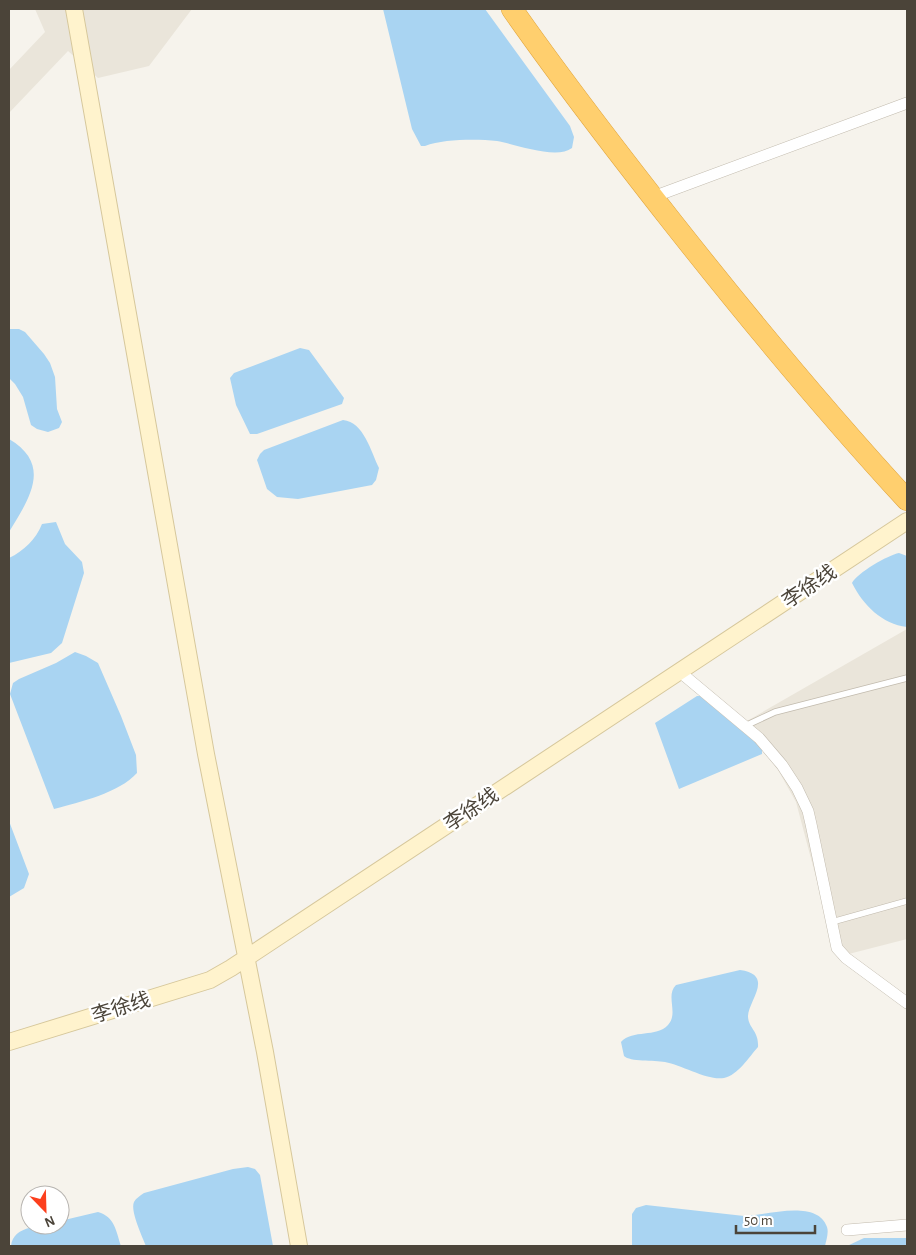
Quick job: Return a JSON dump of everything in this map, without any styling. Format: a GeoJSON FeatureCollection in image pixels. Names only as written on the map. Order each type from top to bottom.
{"type":"FeatureCollection","features":[{"type":"Feature","properties":{"kind":"highway"},"geometry":{"type":"LineString","coordinates":[[512,9],[558,73],[739,306],[790,368],[907,500]]}},
{"type":"Feature","properties":{"kind":"street"},"geometry":{"type":"LineString","coordinates":[[74,9],[204,744],[299,1246]]}},
{"type":"Feature","properties":{"kind":"street"},"geometry":{"type":"LineString","coordinates":[[653,197],[907,103]]}},
{"type":"Feature","properties":{"kind":"street","name":"李徐线"},"geometry":{"type":"LineString","coordinates":[[9,1042],[210,980],[246,959],[907,521]]}},
{"type":"Feature","properties":{"kind":"street"},"geometry":{"type":"LineString","coordinates":[[680,672],[759,738],[773,753],[802,798],[812,824],[838,948],[846,958],[907,1004]]}},
{"type":"Feature","properties":{"kind":"street"},"geometry":{"type":"LineString","coordinates":[[846,1230],[907,1225]]}},
{"type":"Feature","properties":{"kind":"lane"},"geometry":{"type":"LineString","coordinates":[[745,726],[775,712],[907,678]]}},
{"type":"Feature","properties":{"kind":"lane"},"geometry":{"type":"LineString","coordinates":[[832,922],[907,902]]}},
{"type":"Feature","properties":{"kind":"shaded area"},"geometry":{"type":"Polygon","coordinates":[[[35,9],[192,9],[149,66],[98,78],[68,51],[9,113],[9,70],[45,32],[35,9]]]}},
{"type":"Feature","properties":{"kind":"shaded area"},"geometry":{"type":"Polygon","coordinates":[[[907,629],[907,939],[837,957],[796,802],[773,761],[740,725],[907,629]]]}},
{"type":"Feature","properties":{"kind":"water"},"geometry":{"type":"Polygon","coordinates":[[[383,9],[485,9],[570,126],[574,137],[572,148],[565,151],[546,152],[497,141],[480,140],[460,140],[421,146],[412,129],[383,9]]]}},
{"type":"Feature","properties":{"kind":"water"},"geometry":{"type":"Polygon","coordinates":[[[9,329],[19,329],[25,332],[50,363],[55,377],[57,409],[62,422],[59,428],[48,432],[31,425],[23,397],[9,378],[9,329]]]}},
{"type":"Feature","properties":{"kind":"water"},"geometry":{"type":"Polygon","coordinates":[[[300,348],[309,350],[344,398],[342,404],[257,434],[250,434],[236,405],[230,378],[234,373],[300,348]]]}},
{"type":"Feature","properties":{"kind":"water"},"geometry":{"type":"Polygon","coordinates":[[[343,420],[356,426],[370,446],[379,468],[376,480],[372,485],[298,499],[277,497],[267,489],[257,460],[264,450],[343,420]]]}},
{"type":"Feature","properties":{"kind":"water"},"geometry":{"type":"Polygon","coordinates":[[[9,439],[22,449],[30,460],[34,471],[29,495],[9,532],[9,439]]]}},
{"type":"Feature","properties":{"kind":"water"},"geometry":{"type":"Polygon","coordinates":[[[56,522],[65,544],[82,562],[84,573],[62,643],[51,653],[9,663],[9,558],[29,544],[42,524],[56,522]]]}},
{"type":"Feature","properties":{"kind":"water"},"geometry":{"type":"Polygon","coordinates":[[[899,553],[907,556],[907,627],[889,622],[874,612],[862,599],[852,583],[860,574],[873,565],[899,553]]]}},
{"type":"Feature","properties":{"kind":"water"},"geometry":{"type":"Polygon","coordinates":[[[75,652],[98,663],[136,755],[137,773],[110,791],[87,800],[54,809],[10,694],[13,683],[19,679],[56,663],[75,652]]]}},
{"type":"Feature","properties":{"kind":"water"},"geometry":{"type":"Polygon","coordinates":[[[697,696],[700,696],[755,742],[762,750],[762,754],[679,789],[655,723],[697,696]]]}},
{"type":"Feature","properties":{"kind":"water"},"geometry":{"type":"Polygon","coordinates":[[[9,821],[29,874],[24,888],[9,897],[9,821]]]}},
{"type":"Feature","properties":{"kind":"water"},"geometry":{"type":"Polygon","coordinates":[[[740,970],[751,973],[756,977],[758,983],[748,1017],[757,1037],[758,1047],[734,1073],[724,1078],[710,1077],[665,1062],[637,1060],[624,1056],[621,1042],[626,1038],[657,1031],[668,1025],[672,1015],[673,989],[676,985],[740,970]]]}},
{"type":"Feature","properties":{"kind":"water"},"geometry":{"type":"Polygon","coordinates":[[[248,1167],[255,1169],[260,1175],[273,1246],[146,1246],[137,1224],[133,1206],[138,1197],[144,1193],[233,1169],[248,1167]]]}},
{"type":"Feature","properties":{"kind":"water"},"geometry":{"type":"Polygon","coordinates":[[[646,1205],[744,1216],[802,1211],[813,1213],[821,1218],[828,1232],[825,1246],[632,1246],[632,1214],[636,1208],[646,1205]]]}},
{"type":"Feature","properties":{"kind":"water"},"geometry":{"type":"Polygon","coordinates":[[[98,1212],[104,1214],[116,1230],[121,1246],[11,1246],[13,1239],[20,1232],[20,1235],[70,1235],[70,1219],[98,1212]]]}},
{"type":"Feature","properties":{"kind":"water"},"geometry":{"type":"Polygon","coordinates":[[[864,1238],[907,1238],[907,1246],[847,1246],[864,1238]]]}}]}
